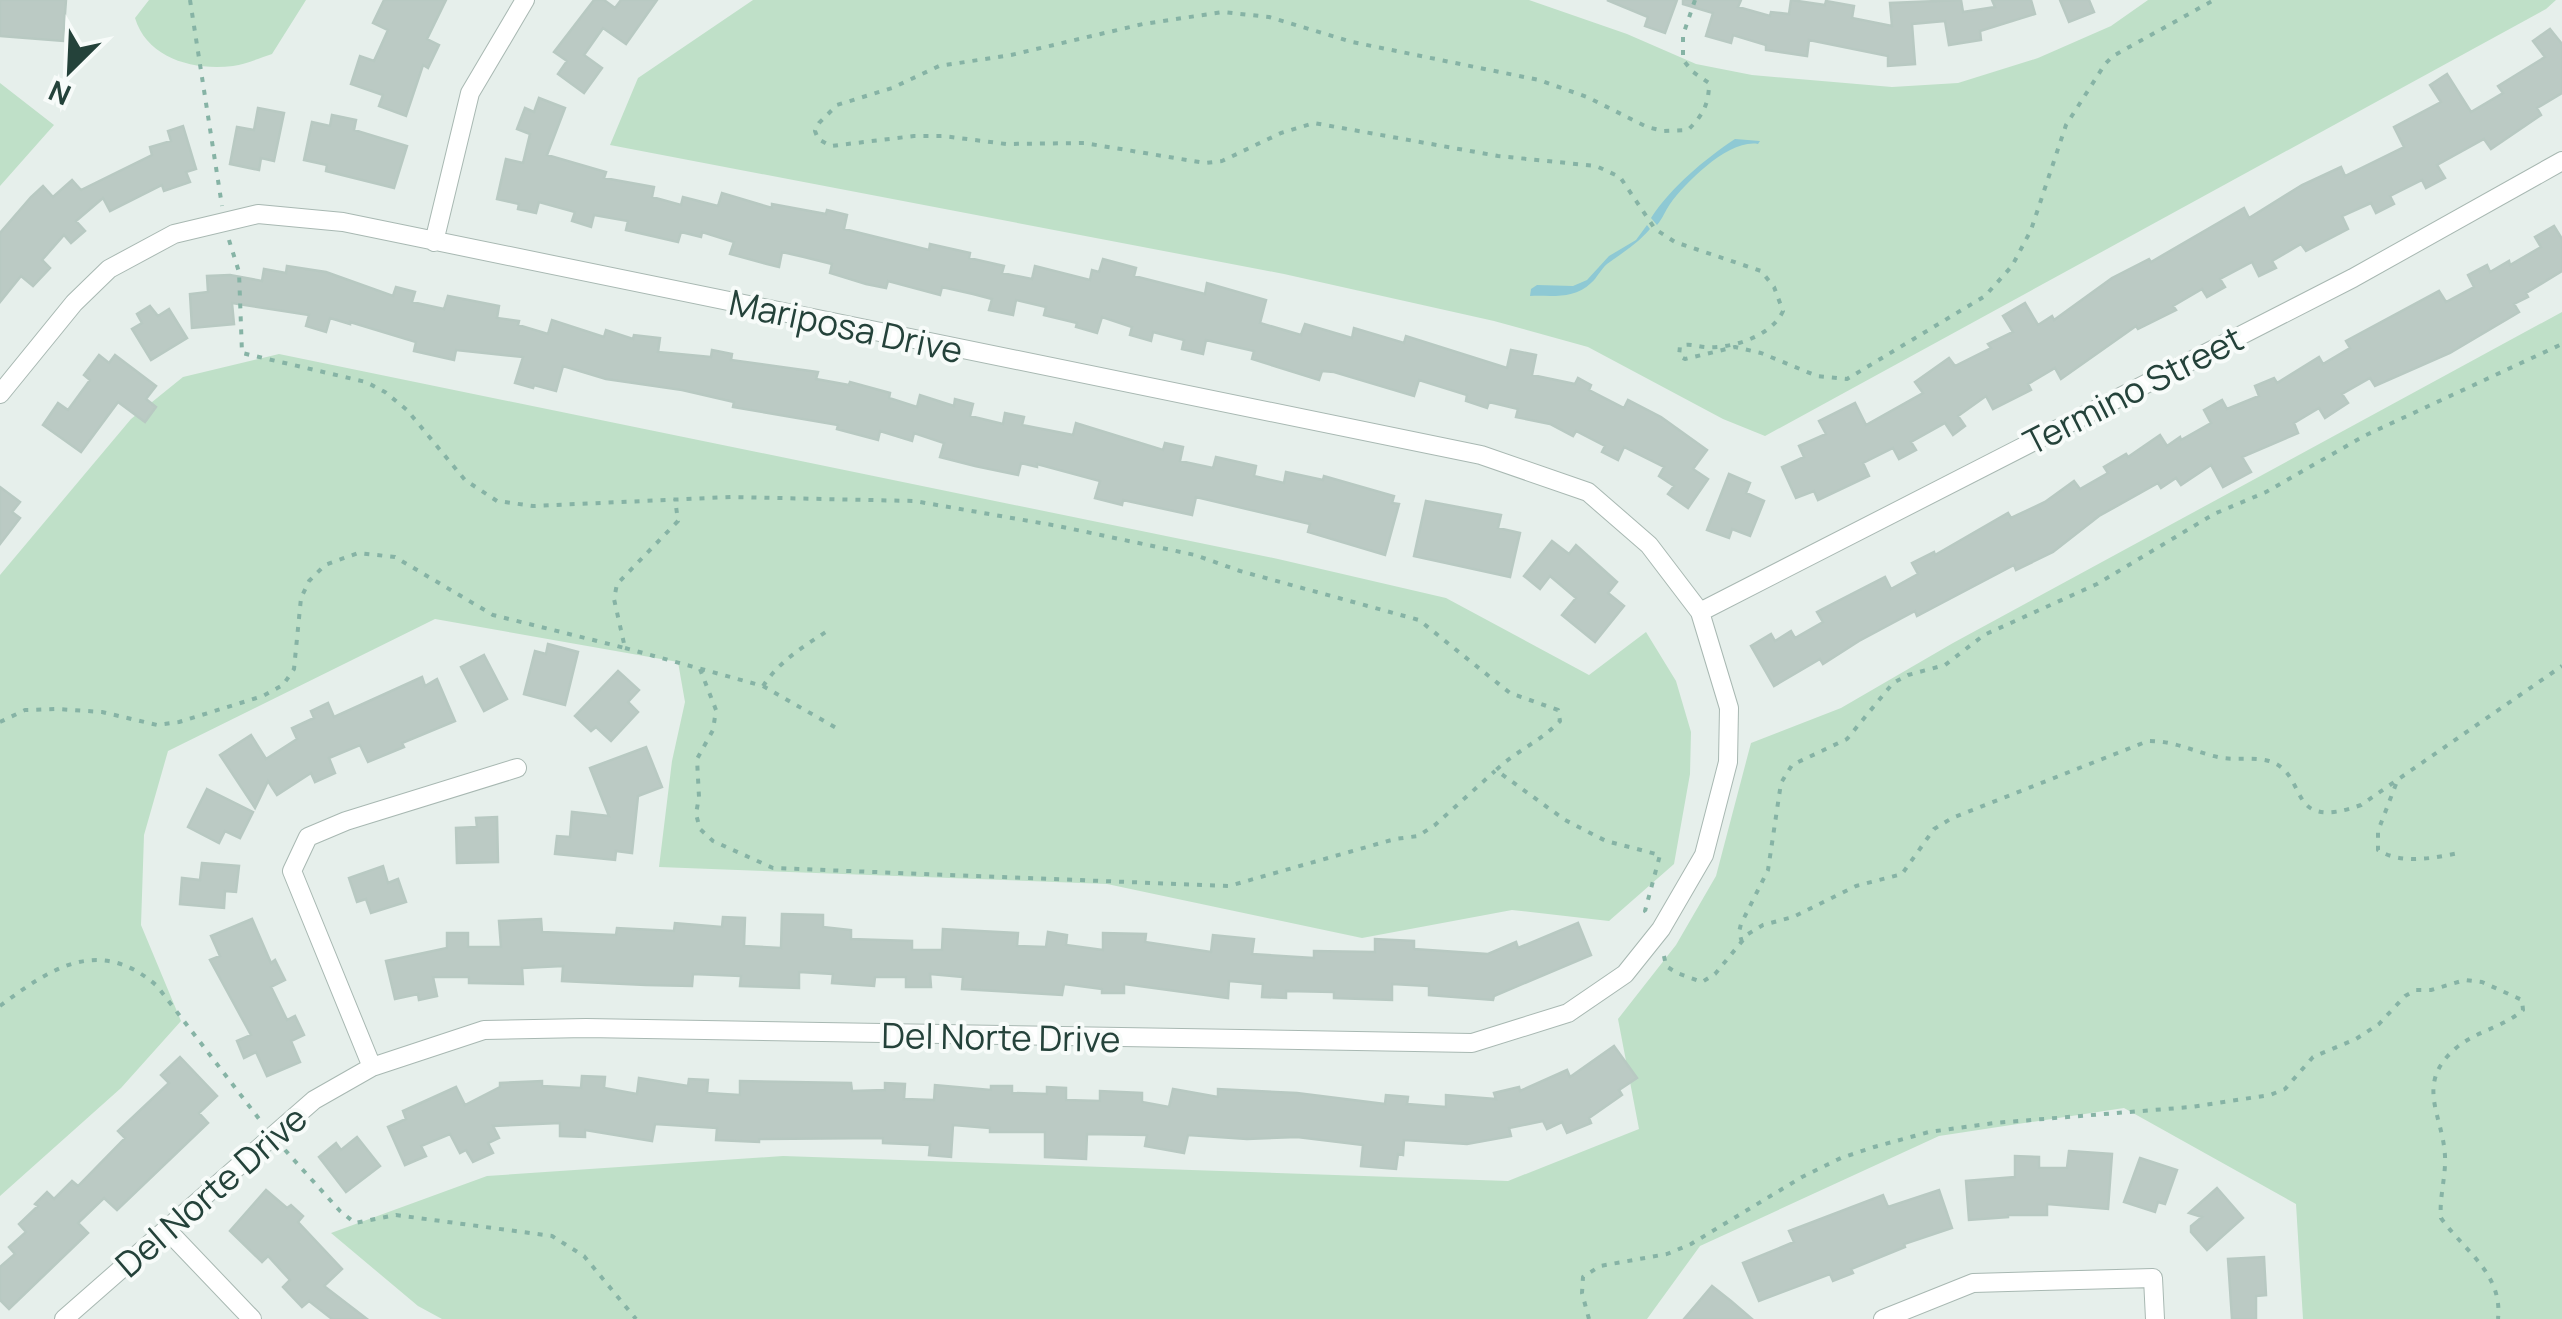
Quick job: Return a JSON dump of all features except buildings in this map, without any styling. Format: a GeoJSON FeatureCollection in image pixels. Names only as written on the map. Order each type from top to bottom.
{"type":"FeatureCollection","features":[{"type":"Feature","properties":{"kind":"street"},"geometry":{"type":"LineString","coordinates":[[434,242],[470,93],[525,0]]}},
{"type":"Feature","properties":{"kind":"street","name":"Termino Street"},"geometry":{"type":"LineString","coordinates":[[1700,612],[2353,278],[2562,161]]}},
{"type":"Feature","properties":{"kind":"street","name":"Mariposa Drive"},"geometry":{"type":"LineString","coordinates":[[0,394],[74,303],[108,269],[174,234],[258,214],[343,222],[1480,455],[1588,492],[1648,545],[1700,612]]}},
{"type":"Feature","properties":{"kind":"street","name":"Del Norte Drive"},"geometry":{"type":"LineString","coordinates":[[64,1319],[168,1232],[314,1100],[372,1067],[484,1030],[606,1028],[1296,1043],[1472,1043],[1568,1013],[1625,974],[1659,932],[1704,856],[1728,762],[1729,708],[1700,612]]}},
{"type":"Feature","properties":{"kind":"street"},"geometry":{"type":"LineString","coordinates":[[372,1067],[292,871],[308,837],[346,821],[516,768]]}},
{"type":"Feature","properties":{"kind":"street"},"geometry":{"type":"LineString","coordinates":[[168,1232],[252,1319]]}},
{"type":"Feature","properties":{"kind":"street"},"geometry":{"type":"LineString","coordinates":[[1884,1319],[1974,1283],[2153,1278],[2155,1319]]}},
{"type":"Feature","properties":{"kind":"path"},"geometry":{"type":"LineString","coordinates":[[190,0],[225,221],[239,272],[242,354],[366,382],[385,392],[407,410],[465,480],[497,500],[533,506],[731,496],[948,505],[1194,555],[1240,572],[1419,620],[1510,694],[1558,710],[1560,721],[1516,752],[1418,836],[1395,839],[1230,886],[772,868],[712,841],[700,829],[696,814],[697,759],[713,730],[716,710],[700,669]]}},
{"type":"Feature","properties":{"kind":"path"},"geometry":{"type":"LineString","coordinates":[[1695,0],[1683,35],[1682,60],[1710,83],[1702,115],[1688,130],[1664,132],[1646,127],[1587,97],[1540,80],[1352,42],[1270,18],[1222,12],[1143,24],[1011,55],[939,66],[892,88],[837,105],[818,123],[815,132],[818,139],[831,146],[944,136],[1006,144],[1084,143],[1205,163],[1222,161],[1281,133],[1314,123],[1498,156],[1596,166],[1620,177],[1655,229],[1675,242],[1761,271],[1774,288],[1784,311],[1778,324],[1760,335],[1722,346],[1680,346],[1679,356],[1685,359],[1735,347],[1816,376],[1847,379],[1967,308],[2002,278],[2032,230],[2066,124],[2105,64],[2214,0]]}},
{"type":"Feature","properties":{"kind":"path"},"geometry":{"type":"LineString","coordinates":[[1742,942],[1738,932],[1768,870],[1781,783],[1792,765],[1847,739],[1893,683],[1945,665],[1984,635],[2096,584],[2214,514],[2266,492],[2364,436],[2562,344]]}},
{"type":"Feature","properties":{"kind":"path"},"geometry":{"type":"LineString","coordinates":[[625,648],[614,599],[617,584],[678,522],[675,499]]}},
{"type":"Feature","properties":{"kind":"path"},"geometry":{"type":"LineString","coordinates":[[0,722],[24,710],[57,709],[102,712],[157,725],[263,696],[283,685],[294,669],[301,598],[310,581],[324,565],[358,553],[394,557],[410,564],[493,615],[763,686],[838,729]]}},
{"type":"Feature","properties":{"kind":"path"},"geometry":{"type":"LineString","coordinates":[[763,686],[792,654],[832,628]]}},
{"type":"Feature","properties":{"kind":"path"},"geometry":{"type":"LineString","coordinates":[[1496,770],[1565,820],[1606,842],[1660,854],[1645,911],[1658,924],[1666,966],[1702,982],[1763,926],[1792,917],[1856,886],[1902,874],[1934,829],[1952,818],[2148,741],[2172,741],[2219,757],[2270,762],[2288,777],[2307,805],[2317,812],[2336,814],[2361,805],[2562,666]]}},
{"type":"Feature","properties":{"kind":"path"},"geometry":{"type":"LineString","coordinates":[[2398,780],[2378,832],[2378,850],[2390,857],[2414,859],[2459,853]]}},
{"type":"Feature","properties":{"kind":"path"},"geometry":{"type":"LineString","coordinates":[[0,1006],[49,970],[75,962],[121,963],[142,973],[158,986],[274,1136],[355,1222],[396,1215],[552,1236],[584,1256],[636,1319]]}},
{"type":"Feature","properties":{"kind":"path"},"geometry":{"type":"LineString","coordinates":[[1589,1319],[1582,1292],[1583,1277],[1600,1266],[1667,1254],[1691,1244],[1761,1200],[1841,1158],[1929,1132],[2012,1121],[2191,1107],[2270,1095],[2285,1089],[2312,1057],[2379,1024],[2405,996],[2465,980],[2482,982],[2522,1000],[2523,1010],[2448,1056],[2434,1085],[2432,1103],[2445,1156],[2441,1218],[2466,1245],[2494,1286],[2498,1319]]}},
{"type":"Feature","properties":{"kind":"green space"},"geometry":{"type":"Polygon","coordinates":[[[149,0],[306,0],[272,54],[218,67],[188,64],[150,43],[135,18],[149,0]]]}},
{"type":"Feature","properties":{"kind":"green space"},"geometry":{"type":"Polygon","coordinates":[[[753,0],[1529,0],[1627,34],[1696,64],[1752,75],[1892,87],[1958,83],[2038,58],[2111,26],[2148,0],[2556,0],[2546,9],[1765,436],[1723,419],[1588,347],[1494,321],[1284,274],[610,145],[638,78],[753,0]]]}},
{"type":"Feature","properties":{"kind":"green space"},"geometry":{"type":"Polygon","coordinates":[[[0,83],[54,125],[0,186],[0,83]]]}},
{"type":"Feature","properties":{"kind":"green space"},"geometry":{"type":"Polygon","coordinates":[[[2562,312],[2562,1319],[2303,1319],[2296,1204],[2124,1108],[1939,1136],[1700,1246],[1647,1319],[442,1319],[418,1306],[331,1233],[487,1176],[783,1156],[1508,1181],[1639,1129],[1618,1019],[1676,945],[1716,876],[1751,743],[1841,708],[1953,643],[2562,312]]]}},
{"type":"Feature","properties":{"kind":"green space"},"geometry":{"type":"Polygon","coordinates":[[[279,354],[1278,559],[1446,598],[1589,675],[1646,632],[1676,681],[1691,732],[1690,774],[1674,864],[1609,921],[1512,910],[1362,938],[1107,884],[659,867],[672,761],[685,702],[678,662],[435,619],[168,751],[144,835],[141,925],[181,1021],[121,1088],[0,1196],[0,575],[131,419],[183,377],[279,354]]]}},
{"type":"Feature","properties":{"kind":"water"},"geometry":{"type":"Polygon","coordinates":[[[1735,139],[1760,141],[1734,148],[1709,164],[1677,195],[1657,225],[1651,218],[1668,195],[1735,139]]]}},
{"type":"Feature","properties":{"kind":"water"},"geometry":{"type":"Polygon","coordinates":[[[1647,225],[1650,229],[1645,234],[1584,288],[1562,296],[1530,296],[1537,285],[1573,286],[1587,280],[1609,256],[1636,240],[1647,225]]]}}]}
